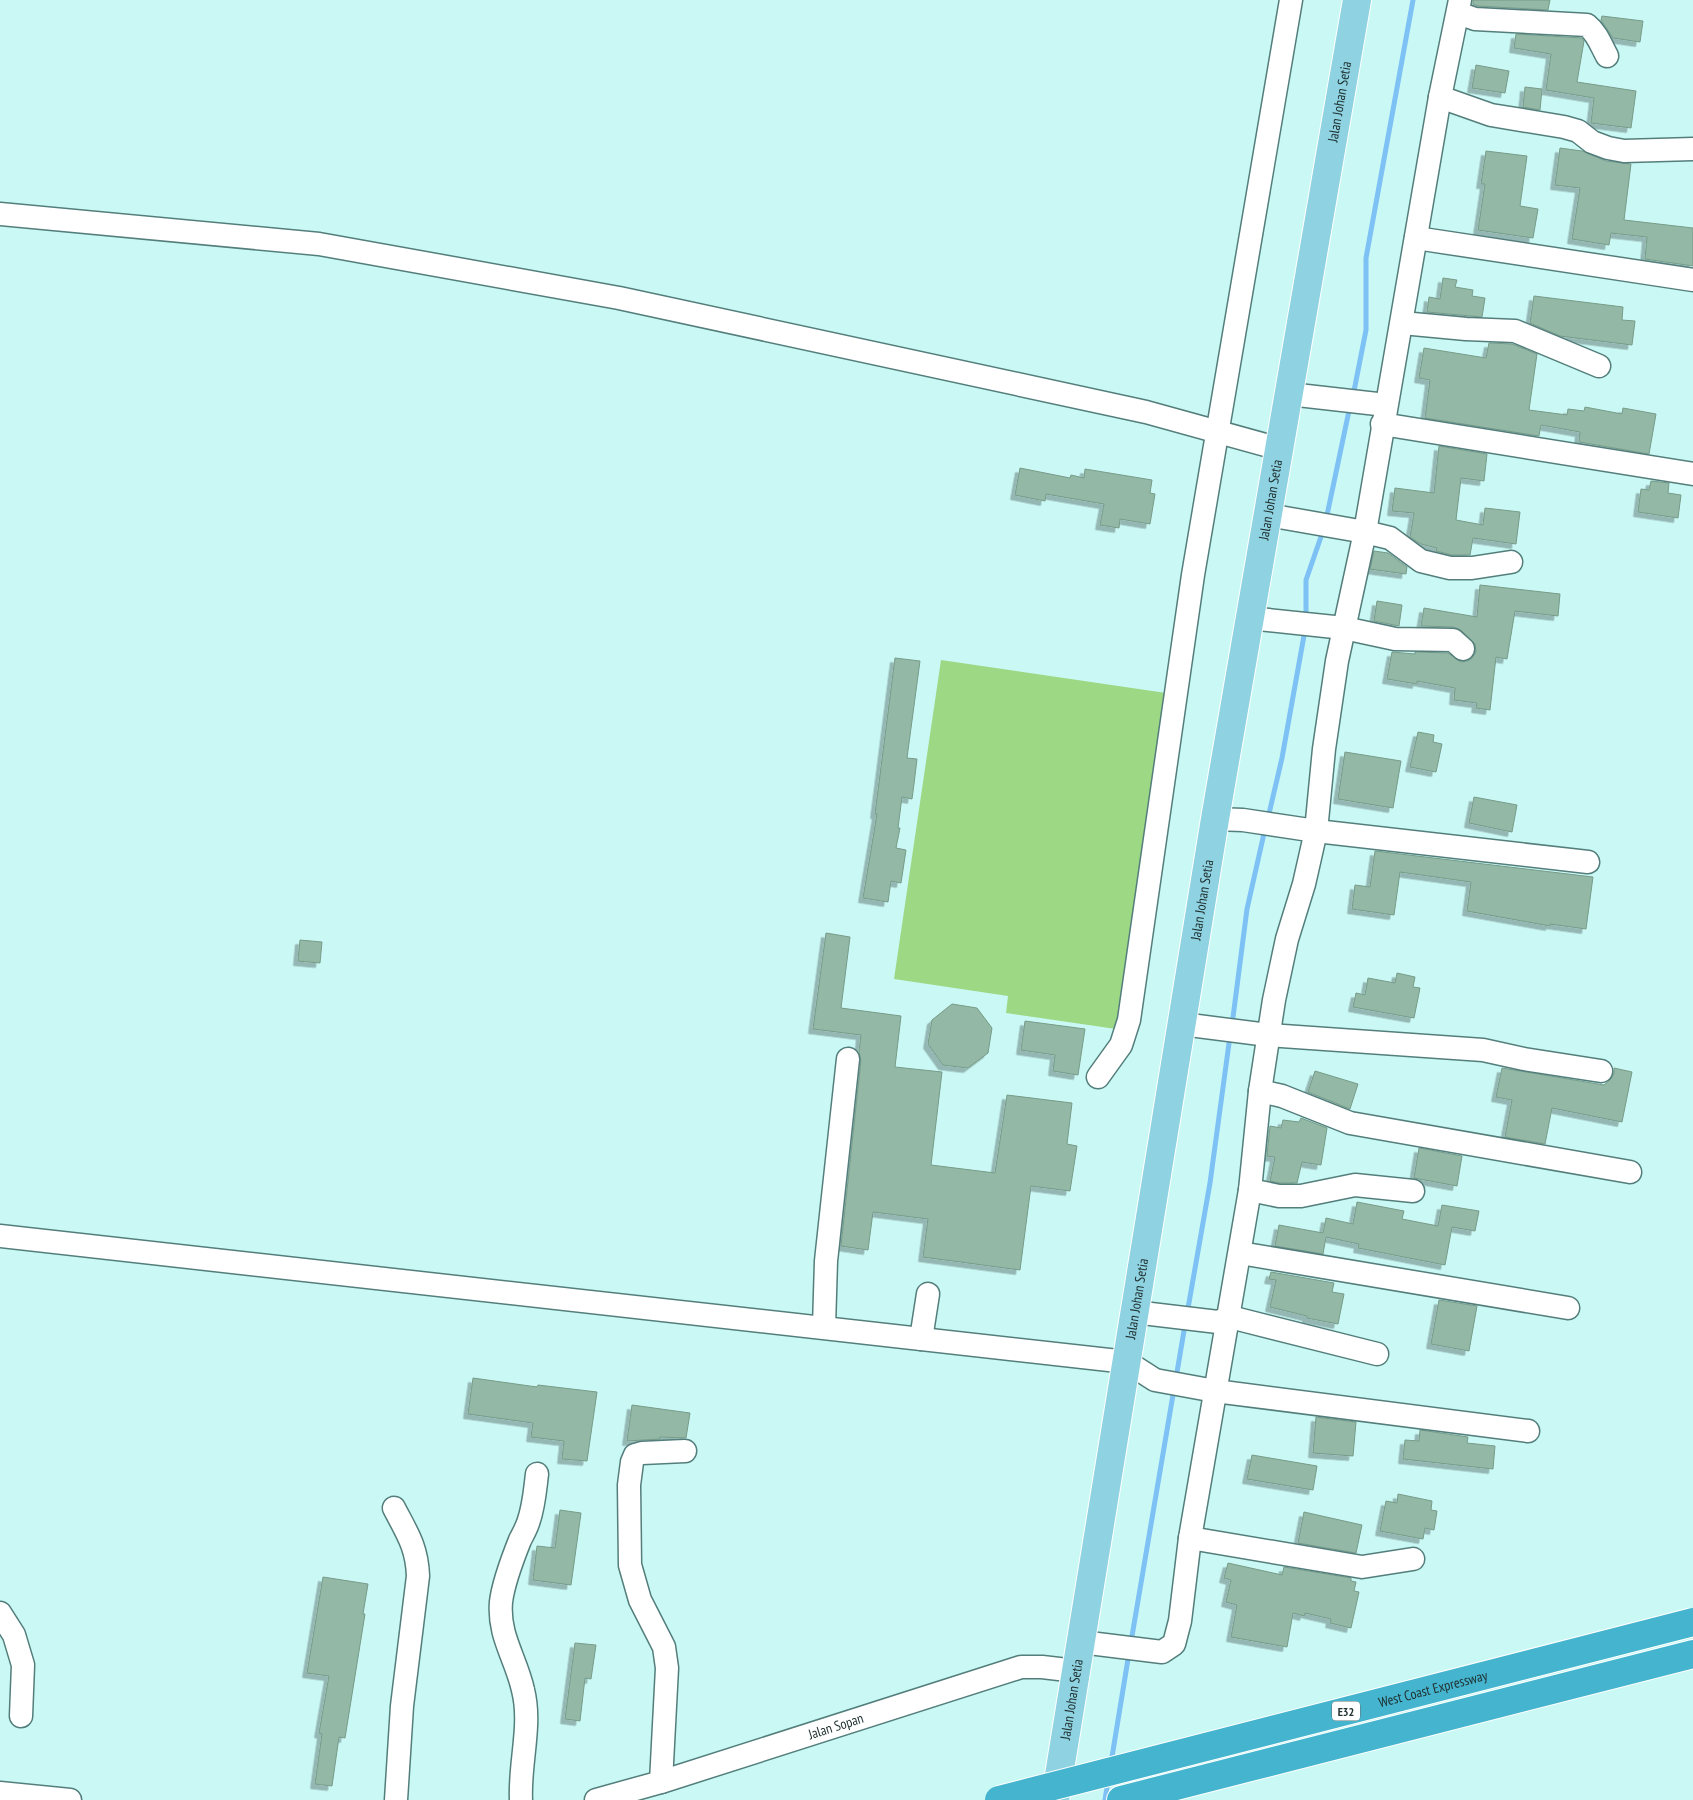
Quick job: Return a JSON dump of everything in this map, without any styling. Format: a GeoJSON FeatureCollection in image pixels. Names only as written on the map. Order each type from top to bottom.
{"type":"FeatureCollection","features":[{"type":"Feature","properties":{"kind":"highway","name":"West Coast Expressway"},"geometry":{"type":"LineString","coordinates":[[999,1800],[1693,1622]]}},
{"type":"Feature","properties":{"kind":"highway","name":"E32"},"geometry":{"type":"LineString","coordinates":[[1121,1800],[1693,1654]]}},
{"type":"Feature","properties":{"kind":"main road","name":"Jalan Johan Setia"},"geometry":{"type":"LineString","coordinates":[[1055,1800],[1134,1312],[1194,1026],[1215,819],[1262,619],[1279,517],[1280,449],[1301,395],[1357,0]]}},
{"type":"Feature","properties":{"kind":"street"},"geometry":{"type":"LineString","coordinates":[[1098,1077],[1121,1045],[1129,1020],[1191,585],[1291,0]]}},
{"type":"Feature","properties":{"kind":"street"},"geometry":{"type":"LineString","coordinates":[[1081,1642],[1162,1652],[1174,1644],[1180,1621],[1210,1390],[1224,1319],[1240,1253],[1250,1190],[1260,1091],[1263,1035],[1274,1000],[1287,939],[1304,884],[1310,830],[1324,750],[1341,628],[1381,411],[1402,323],[1440,97],[1459,6],[1475,19],[1587,25],[1595,32],[1607,56]]}},
{"type":"Feature","properties":{"kind":"street"},"geometry":{"type":"LineString","coordinates":[[1440,97],[1490,115],[1564,126],[1578,131],[1592,142],[1608,148],[1624,151],[1693,149]]}},
{"type":"Feature","properties":{"kind":"street"},"geometry":{"type":"LineString","coordinates":[[0,214],[318,244],[610,296],[1137,410],[1280,449]]}},
{"type":"Feature","properties":{"kind":"street"},"geometry":{"type":"LineString","coordinates":[[1416,238],[1693,280]]}},
{"type":"Feature","properties":{"kind":"street"},"geometry":{"type":"LineString","coordinates":[[1402,323],[1515,331],[1599,366]]}},
{"type":"Feature","properties":{"kind":"street"},"geometry":{"type":"LineString","coordinates":[[1301,395],[1693,474]]}},
{"type":"Feature","properties":{"kind":"street"},"geometry":{"type":"LineString","coordinates":[[1279,517],[1390,538],[1421,561],[1450,568],[1472,568],[1511,562]]}},
{"type":"Feature","properties":{"kind":"street"},"geometry":{"type":"LineString","coordinates":[[1262,619],[1341,628],[1396,639],[1453,640],[1463,649]]}},
{"type":"Feature","properties":{"kind":"street"},"geometry":{"type":"LineString","coordinates":[[1215,819],[1244,820],[1310,830],[1588,862]]}},
{"type":"Feature","properties":{"kind":"street"},"geometry":{"type":"LineString","coordinates":[[1194,1026],[1263,1035],[1483,1050],[1524,1059],[1601,1071]]}},
{"type":"Feature","properties":{"kind":"street"},"geometry":{"type":"LineString","coordinates":[[824,1328],[826,1261],[848,1059]]}},
{"type":"Feature","properties":{"kind":"street"},"geometry":{"type":"LineString","coordinates":[[1260,1091],[1282,1096],[1350,1123],[1630,1172]]}},
{"type":"Feature","properties":{"kind":"street"},"geometry":{"type":"LineString","coordinates":[[1250,1190],[1279,1196],[1301,1196],[1355,1185],[1413,1191]]}},
{"type":"Feature","properties":{"kind":"street"},"geometry":{"type":"LineString","coordinates":[[0,1236],[1127,1362],[1155,1380],[1210,1390],[1528,1431]]}},
{"type":"Feature","properties":{"kind":"street"},"geometry":{"type":"LineString","coordinates":[[1240,1253],[1568,1308]]}},
{"type":"Feature","properties":{"kind":"street"},"geometry":{"type":"LineString","coordinates":[[922,1339],[928,1294]]}},
{"type":"Feature","properties":{"kind":"street"},"geometry":{"type":"LineString","coordinates":[[1134,1312],[1172,1317],[1224,1319],[1377,1354]]}},
{"type":"Feature","properties":{"kind":"street"},"geometry":{"type":"LineString","coordinates":[[661,1782],[667,1668],[664,1647],[640,1600],[630,1565],[629,1485],[632,1462],[635,1455],[685,1451]]}},
{"type":"Feature","properties":{"kind":"street"},"geometry":{"type":"LineString","coordinates":[[521,1800],[520,1784],[525,1708],[523,1690],[502,1632],[500,1616],[501,1600],[520,1541],[528,1523],[537,1474]]}},
{"type":"Feature","properties":{"kind":"street"},"geometry":{"type":"LineString","coordinates":[[394,1508],[413,1543],[417,1559],[418,1576],[402,1706],[396,1800]]}},
{"type":"Feature","properties":{"kind":"street"},"geometry":{"type":"LineString","coordinates":[[1190,1538],[1362,1567],[1413,1559]]}},
{"type":"Feature","properties":{"kind":"street"},"geometry":{"type":"LineString","coordinates":[[0,1613],[14,1635],[23,1664],[21,1716]]}},
{"type":"Feature","properties":{"kind":"street","name":"Jalan Sopan"},"geometry":{"type":"LineString","coordinates":[[596,1800],[661,1782],[1021,1667],[1042,1666],[1076,1672]]}},
{"type":"Feature","properties":{"kind":"street"},"geometry":{"type":"LineString","coordinates":[[0,1793],[70,1800]]}},
{"type":"Feature","properties":{"kind":"green space"},"geometry":{"type":"Polygon","coordinates":[[[941,660],[1166,693],[1116,1029],[1006,1013],[1008,996],[894,979],[941,660]]]}},
{"type":"Feature","properties":{"kind":"building"},"geometry":{"type":"Polygon","coordinates":[[[1473,0],[1550,0],[1548,10],[1478,6],[1473,4],[1473,0]]]}},
{"type":"Feature","properties":{"kind":"building"},"geometry":{"type":"Polygon","coordinates":[[[1602,16],[1643,21],[1640,42],[1613,38],[1601,20],[1602,16]]]}},
{"type":"Feature","properties":{"kind":"building"},"geometry":{"type":"Polygon","coordinates":[[[1516,34],[1582,38],[1584,41],[1577,82],[1636,91],[1631,128],[1591,123],[1594,98],[1546,90],[1551,54],[1514,48],[1516,34]]]}},
{"type":"Feature","properties":{"kind":"building"},"geometry":{"type":"Polygon","coordinates":[[[1476,65],[1509,71],[1505,93],[1472,88],[1476,65]]]}},
{"type":"Feature","properties":{"kind":"building"},"geometry":{"type":"Polygon","coordinates":[[[1525,87],[1542,89],[1540,110],[1523,107],[1525,87]]]}},
{"type":"Feature","properties":{"kind":"building"},"geometry":{"type":"Polygon","coordinates":[[[1560,148],[1582,151],[1606,161],[1631,164],[1624,220],[1693,228],[1693,266],[1645,259],[1647,237],[1611,233],[1609,245],[1572,239],[1580,188],[1555,185],[1560,148]]]}},
{"type":"Feature","properties":{"kind":"building"},"geometry":{"type":"Polygon","coordinates":[[[1486,151],[1527,156],[1520,206],[1538,209],[1533,238],[1478,230],[1485,184],[1481,184],[1486,151]]]}},
{"type":"Feature","properties":{"kind":"building"},"geometry":{"type":"Polygon","coordinates":[[[1443,278],[1457,280],[1455,287],[1473,290],[1472,296],[1485,298],[1482,317],[1427,312],[1429,297],[1440,299],[1443,278]]]}},
{"type":"Feature","properties":{"kind":"building"},"geometry":{"type":"Polygon","coordinates":[[[1534,296],[1623,307],[1622,320],[1635,321],[1632,345],[1560,336],[1530,323],[1534,296]]]}},
{"type":"Feature","properties":{"kind":"building"},"geometry":{"type":"Polygon","coordinates":[[[1489,343],[1512,344],[1537,354],[1529,410],[1567,415],[1568,409],[1584,411],[1585,407],[1622,414],[1623,408],[1656,414],[1649,454],[1579,442],[1580,432],[1541,425],[1539,436],[1425,418],[1430,380],[1419,378],[1424,348],[1486,358],[1489,343]]]}},
{"type":"Feature","properties":{"kind":"building"},"geometry":{"type":"Polygon","coordinates":[[[1439,446],[1487,454],[1484,481],[1461,478],[1456,520],[1483,525],[1485,508],[1520,512],[1516,544],[1473,538],[1470,555],[1452,555],[1436,551],[1437,548],[1421,544],[1410,537],[1414,513],[1392,511],[1395,488],[1434,493],[1439,446]]]}},
{"type":"Feature","properties":{"kind":"building"},"geometry":{"type":"Polygon","coordinates":[[[1020,468],[1070,478],[1071,475],[1084,478],[1085,469],[1152,480],[1150,493],[1155,494],[1150,524],[1120,519],[1119,528],[1100,525],[1104,504],[1046,494],[1045,501],[1015,495],[1020,468]]]}},
{"type":"Feature","properties":{"kind":"building"},"geometry":{"type":"Polygon","coordinates":[[[1651,481],[1669,483],[1668,493],[1681,495],[1678,518],[1638,512],[1641,489],[1649,490],[1651,481]]]}},
{"type":"Feature","properties":{"kind":"building"},"geometry":{"type":"Polygon","coordinates":[[[1374,551],[1388,553],[1407,567],[1406,574],[1370,569],[1374,551]]]}},
{"type":"Feature","properties":{"kind":"building"},"geometry":{"type":"Polygon","coordinates":[[[1480,585],[1560,594],[1558,616],[1515,611],[1507,659],[1496,657],[1490,710],[1476,708],[1477,703],[1454,700],[1455,688],[1417,681],[1417,684],[1387,679],[1392,652],[1415,654],[1415,652],[1448,653],[1461,662],[1472,658],[1476,652],[1475,644],[1461,630],[1453,627],[1421,626],[1424,608],[1477,617],[1480,585]]]}},
{"type":"Feature","properties":{"kind":"building"},"geometry":{"type":"Polygon","coordinates":[[[1377,601],[1402,605],[1399,626],[1374,621],[1377,601]]]}},
{"type":"Feature","properties":{"kind":"building"},"geometry":{"type":"Polygon","coordinates":[[[895,658],[920,661],[907,758],[917,759],[914,784],[912,799],[902,797],[898,828],[900,828],[896,848],[906,850],[901,883],[891,881],[888,902],[863,898],[877,814],[875,814],[895,658]]]}},
{"type":"Feature","properties":{"kind":"building"},"geometry":{"type":"Polygon","coordinates":[[[1418,732],[1434,735],[1433,742],[1442,744],[1436,772],[1410,767],[1418,732]]]}},
{"type":"Feature","properties":{"kind":"building"},"geometry":{"type":"Polygon","coordinates":[[[1345,752],[1401,761],[1393,808],[1338,799],[1345,752]]]}},
{"type":"Feature","properties":{"kind":"building"},"geometry":{"type":"Polygon","coordinates":[[[1474,797],[1517,805],[1512,832],[1469,823],[1474,797]]]}},
{"type":"Feature","properties":{"kind":"building"},"geometry":{"type":"Polygon","coordinates":[[[1375,851],[1593,877],[1586,929],[1550,924],[1550,926],[1467,911],[1471,882],[1400,872],[1394,915],[1352,909],[1355,885],[1370,887],[1375,851]]]}},
{"type":"Feature","properties":{"kind":"building"},"geometry":{"type":"Polygon","coordinates":[[[826,933],[850,937],[841,1008],[901,1016],[895,1067],[942,1072],[931,1165],[995,1173],[1007,1095],[1072,1103],[1067,1144],[1077,1146],[1070,1191],[1031,1186],[1020,1270],[923,1257],[928,1219],[873,1212],[868,1250],[841,1246],[861,1060],[859,1052],[861,1035],[813,1029],[826,933]]]}},
{"type":"Feature","properties":{"kind":"building"},"geometry":{"type":"Polygon","coordinates":[[[300,940],[322,942],[320,963],[298,961],[300,940]]]}},
{"type":"Feature","properties":{"kind":"building"},"geometry":{"type":"Polygon","coordinates":[[[1397,973],[1415,977],[1413,987],[1420,988],[1414,1018],[1353,1007],[1356,993],[1365,995],[1368,978],[1395,983],[1397,973]]]}},
{"type":"Feature","properties":{"kind":"building"},"geometry":{"type":"Polygon","coordinates":[[[952,1004],[977,1008],[992,1028],[988,1053],[968,1068],[943,1065],[928,1044],[932,1020],[952,1004]]]}},
{"type":"Feature","properties":{"kind":"building"},"geometry":{"type":"Polygon","coordinates":[[[1025,1021],[1085,1029],[1078,1075],[1053,1071],[1055,1055],[1021,1050],[1025,1021]]]}},
{"type":"Feature","properties":{"kind":"building"},"geometry":{"type":"Polygon","coordinates":[[[1502,1068],[1604,1085],[1611,1079],[1614,1068],[1632,1072],[1622,1122],[1552,1108],[1545,1144],[1505,1137],[1512,1100],[1496,1097],[1502,1068]]]}},
{"type":"Feature","properties":{"kind":"building"},"geometry":{"type":"Polygon","coordinates":[[[1315,1071],[1358,1084],[1350,1109],[1308,1092],[1315,1071]]]}},
{"type":"Feature","properties":{"kind":"building"},"geometry":{"type":"Polygon","coordinates":[[[1301,1118],[1327,1128],[1321,1165],[1302,1162],[1297,1183],[1270,1181],[1275,1157],[1267,1156],[1270,1126],[1281,1128],[1283,1120],[1299,1122],[1301,1118]]]}},
{"type":"Feature","properties":{"kind":"building"},"geometry":{"type":"Polygon","coordinates":[[[1419,1148],[1462,1156],[1457,1186],[1414,1178],[1419,1148]]]}},
{"type":"Feature","properties":{"kind":"building"},"geometry":{"type":"Polygon","coordinates":[[[1357,1202],[1404,1211],[1402,1219],[1438,1226],[1442,1205],[1479,1211],[1475,1231],[1452,1227],[1445,1265],[1358,1248],[1359,1244],[1326,1237],[1323,1254],[1275,1246],[1279,1225],[1323,1233],[1326,1218],[1353,1224],[1357,1202]]]}},
{"type":"Feature","properties":{"kind":"building"},"geometry":{"type":"Polygon","coordinates":[[[1271,1272],[1334,1283],[1332,1292],[1344,1294],[1338,1324],[1307,1318],[1307,1316],[1270,1307],[1276,1280],[1269,1279],[1271,1272]]]}},
{"type":"Feature","properties":{"kind":"building"},"geometry":{"type":"Polygon","coordinates":[[[1439,1300],[1477,1306],[1469,1351],[1431,1344],[1439,1300]]]}},
{"type":"Feature","properties":{"kind":"building"},"geometry":{"type":"Polygon","coordinates":[[[473,1378],[537,1387],[538,1385],[597,1392],[587,1461],[562,1459],[564,1441],[531,1437],[533,1423],[468,1414],[473,1378]]]}},
{"type":"Feature","properties":{"kind":"building"},"geometry":{"type":"Polygon","coordinates":[[[632,1405],[690,1413],[686,1438],[660,1437],[660,1439],[627,1441],[632,1405]]]}},
{"type":"Feature","properties":{"kind":"building"},"geometry":{"type":"Polygon","coordinates":[[[1316,1417],[1356,1422],[1353,1456],[1313,1453],[1316,1417]]]}},
{"type":"Feature","properties":{"kind":"building"},"geometry":{"type":"Polygon","coordinates":[[[1420,1430],[1468,1437],[1467,1443],[1495,1446],[1493,1469],[1403,1459],[1405,1440],[1419,1441],[1420,1430]]]}},
{"type":"Feature","properties":{"kind":"building"},"geometry":{"type":"Polygon","coordinates":[[[1252,1455],[1317,1466],[1313,1490],[1247,1479],[1252,1455]]]}},
{"type":"Feature","properties":{"kind":"building"},"geometry":{"type":"Polygon","coordinates":[[[1398,1494],[1432,1501],[1431,1510],[1437,1511],[1434,1530],[1425,1528],[1423,1539],[1380,1531],[1386,1501],[1397,1503],[1398,1494]]]}},
{"type":"Feature","properties":{"kind":"building"},"geometry":{"type":"Polygon","coordinates":[[[560,1510],[581,1513],[571,1585],[533,1580],[537,1546],[555,1548],[560,1510]]]}},
{"type":"Feature","properties":{"kind":"building"},"geometry":{"type":"Polygon","coordinates":[[[1304,1512],[1362,1525],[1356,1553],[1298,1543],[1304,1512]]]}},
{"type":"Feature","properties":{"kind":"building"},"geometry":{"type":"Polygon","coordinates":[[[1228,1563],[1282,1575],[1284,1567],[1351,1578],[1351,1581],[1356,1582],[1354,1591],[1359,1592],[1351,1628],[1330,1623],[1331,1619],[1305,1613],[1304,1616],[1293,1613],[1287,1647],[1231,1637],[1237,1605],[1226,1602],[1231,1580],[1224,1578],[1228,1563]]]}},
{"type":"Feature","properties":{"kind":"building"},"geometry":{"type":"Polygon","coordinates":[[[323,1577],[368,1584],[345,1738],[339,1737],[332,1786],[315,1784],[322,1734],[319,1733],[329,1676],[307,1673],[323,1577]]]}},
{"type":"Feature","properties":{"kind":"building"},"geometry":{"type":"Polygon","coordinates":[[[575,1643],[596,1645],[591,1679],[585,1678],[580,1721],[565,1719],[575,1643]]]}},
{"type":"Feature","properties":{"kind":"waterway"},"geometry":{"type":"LineString","coordinates":[[1353,396],[1366,330],[1366,258],[1413,0]]}},
{"type":"Feature","properties":{"kind":"waterway"},"geometry":{"type":"LineString","coordinates":[[1326,520],[1350,406]]}},
{"type":"Feature","properties":{"kind":"waterway"},"geometry":{"type":"LineString","coordinates":[[1306,620],[1306,580],[1323,531]]}},
{"type":"Feature","properties":{"kind":"waterway"},"geometry":{"type":"LineString","coordinates":[[1268,818],[1282,758],[1305,630]]}},
{"type":"Feature","properties":{"kind":"waterway"},"geometry":{"type":"LineString","coordinates":[[1232,1025],[1247,909],[1265,829]]}},
{"type":"Feature","properties":{"kind":"waterway"},"geometry":{"type":"LineString","coordinates":[[1187,1314],[1210,1183],[1230,1036]]}},
{"type":"Feature","properties":{"kind":"waterway"},"geometry":{"type":"LineString","coordinates":[[1176,1378],[1185,1325]]}},
{"type":"Feature","properties":{"kind":"waterway"},"geometry":{"type":"LineString","coordinates":[[1131,1642],[1174,1389]]}},
{"type":"Feature","properties":{"kind":"waterway"},"geometry":{"type":"LineString","coordinates":[[1111,1763],[1129,1653]]}},
{"type":"Feature","properties":{"kind":"waterway"},"geometry":{"type":"LineString","coordinates":[[1105,1800],[1108,1781]]}}]}
